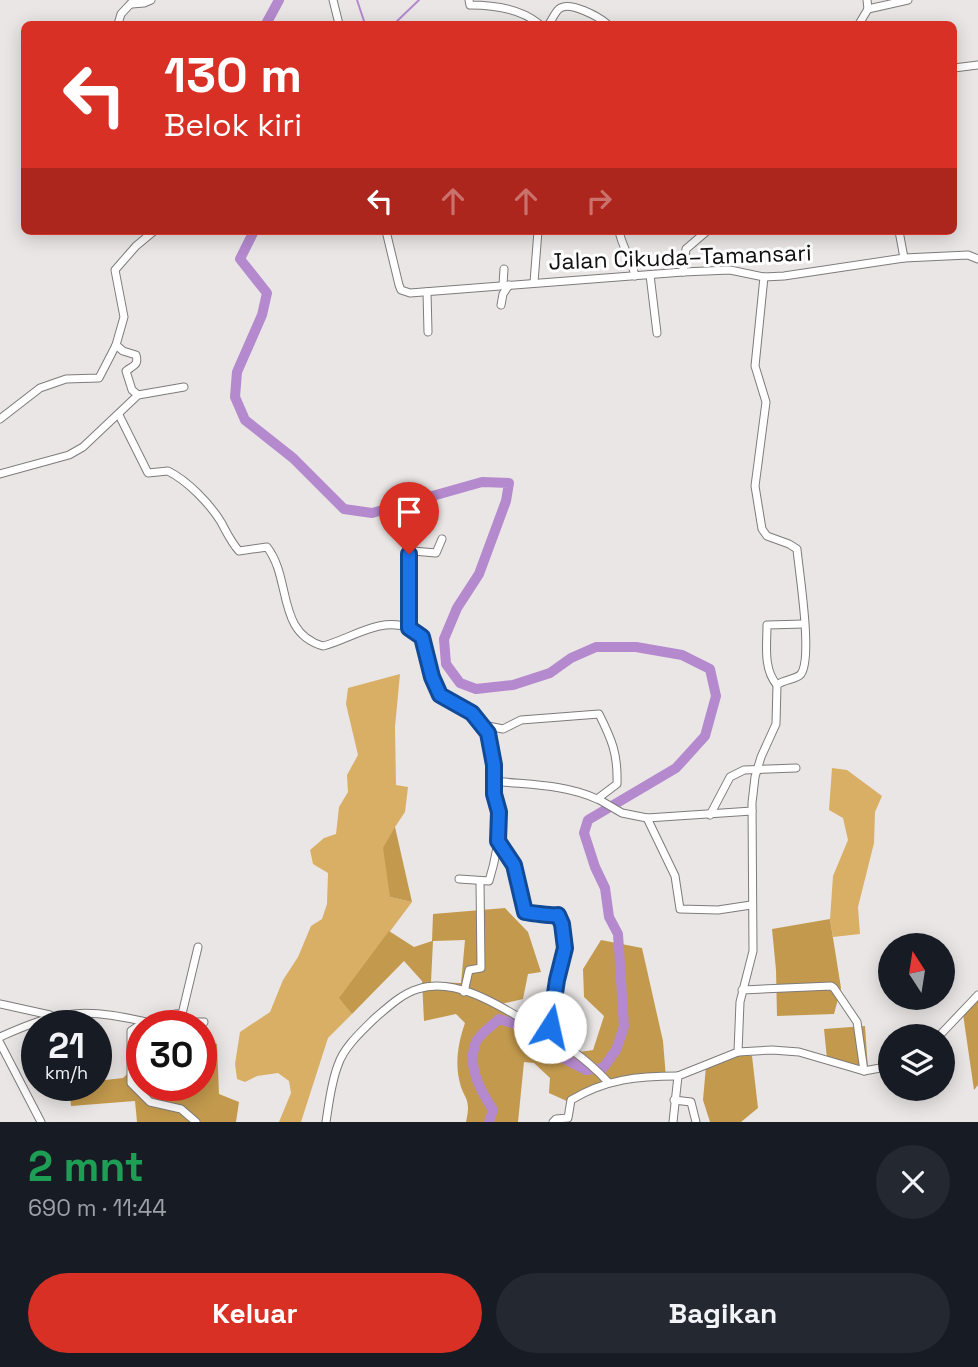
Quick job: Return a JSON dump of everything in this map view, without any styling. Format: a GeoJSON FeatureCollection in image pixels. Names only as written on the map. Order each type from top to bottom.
{"type":"FeatureCollection","features":[{"type":"Feature","properties":{"kind":"street"},"geometry":{"type":"LineString","coordinates":[[119,21],[121,14],[133,2],[144,3],[151,0]]}},
{"type":"Feature","properties":{"kind":"street"},"geometry":{"type":"LineString","coordinates":[[333,0],[338,21]]}},
{"type":"Feature","properties":{"kind":"street"},"geometry":{"type":"LineString","coordinates":[[469,0],[470,5],[490,5],[529,16],[535,21]]}},
{"type":"Feature","properties":{"kind":"street"},"geometry":{"type":"LineString","coordinates":[[861,21],[868,9],[867,0]]}},
{"type":"Feature","properties":{"kind":"street"},"geometry":{"type":"LineString","coordinates":[[868,9],[908,0]]}},
{"type":"Feature","properties":{"kind":"street"},"geometry":{"type":"LineString","coordinates":[[551,21],[559,9],[566,6],[598,16],[604,21]]}},
{"type":"Feature","properties":{"kind":"street"},"geometry":{"type":"LineString","coordinates":[[957,68],[978,65]]}},
{"type":"Feature","properties":{"kind":"street"},"geometry":{"type":"LineString","coordinates":[[0,419],[40,388],[66,379],[99,379],[116,345],[124,317],[115,270],[135,246],[149,235]]}},
{"type":"Feature","properties":{"kind":"street","name":"Jalan Cikuda–Tamansari"},"geometry":{"type":"LineString","coordinates":[[387,235],[401,290],[410,293],[683,272],[730,270],[764,277],[784,276],[904,258],[968,255],[978,259]]}},
{"type":"Feature","properties":{"kind":"street"},"geometry":{"type":"LineString","coordinates":[[534,282],[538,235]]}},
{"type":"Feature","properties":{"kind":"street"},"geometry":{"type":"LineString","coordinates":[[620,235],[635,276]]}},
{"type":"Feature","properties":{"kind":"street"},"geometry":{"type":"LineString","coordinates":[[683,272],[686,249],[702,235]]}},
{"type":"Feature","properties":{"kind":"street"},"geometry":{"type":"LineString","coordinates":[[901,235],[904,258]]}},
{"type":"Feature","properties":{"kind":"street"},"geometry":{"type":"LineString","coordinates":[[501,305],[506,285],[504,269]]}},
{"type":"Feature","properties":{"kind":"street"},"geometry":{"type":"LineString","coordinates":[[650,275],[657,333]]}},
{"type":"Feature","properties":{"kind":"street"},"geometry":{"type":"LineString","coordinates":[[764,277],[755,366],[766,402],[755,486],[762,529],[767,536],[794,546],[797,550],[805,609],[802,672],[798,677],[783,680],[777,685]]}},
{"type":"Feature","properties":{"kind":"street"},"geometry":{"type":"LineString","coordinates":[[427,292],[428,332]]}},
{"type":"Feature","properties":{"kind":"street"},"geometry":{"type":"LineString","coordinates":[[116,345],[123,351],[136,355],[136,366],[126,371],[132,390],[138,395]]}},
{"type":"Feature","properties":{"kind":"street"},"geometry":{"type":"LineString","coordinates":[[0,474],[69,455],[89,443],[138,395],[184,387]]}},
{"type":"Feature","properties":{"kind":"street"},"geometry":{"type":"LineString","coordinates":[[119,415],[148,473],[168,471],[190,487],[214,513],[239,551],[267,547],[280,572],[290,618],[302,635],[323,646],[377,626],[396,625],[409,628],[422,637],[432,677],[440,695],[472,713],[483,725],[491,746],[494,794],[499,812],[498,841],[489,881],[458,879]]}},
{"type":"Feature","properties":{"kind":"street"},"geometry":{"type":"LineString","coordinates":[[409,628],[409,554],[413,551],[436,553],[442,539]]}},
{"type":"Feature","properties":{"kind":"street"},"geometry":{"type":"LineString","coordinates":[[738,1052],[742,990],[753,951],[752,811],[757,770],[776,724],[777,685],[770,676],[767,658],[767,625],[804,624]]}},
{"type":"Feature","properties":{"kind":"street"},"geometry":{"type":"LineString","coordinates":[[483,725],[503,729],[521,720],[599,714],[611,738],[618,761],[617,784],[597,799],[543,785],[494,781]]}},
{"type":"Feature","properties":{"kind":"street"},"geometry":{"type":"LineString","coordinates":[[710,815],[730,777],[744,770],[796,768]]}},
{"type":"Feature","properties":{"kind":"street"},"geometry":{"type":"LineString","coordinates":[[597,799],[622,813],[647,818],[752,811]]}},
{"type":"Feature","properties":{"kind":"street"},"geometry":{"type":"LineString","coordinates":[[647,818],[675,876],[680,909],[718,910],[751,905]]}},
{"type":"Feature","properties":{"kind":"street"},"geometry":{"type":"LineString","coordinates":[[498,841],[514,865],[525,912],[558,915],[562,924],[565,948],[551,1024],[545,1033]]}},
{"type":"Feature","properties":{"kind":"street"},"geometry":{"type":"LineString","coordinates":[[464,992],[469,970],[481,968],[480,881]]}},
{"type":"Feature","properties":{"kind":"street"},"geometry":{"type":"LineString","coordinates":[[183,1010],[198,947]]}},
{"type":"Feature","properties":{"kind":"street"},"geometry":{"type":"LineString","coordinates":[[742,990],[831,986],[857,1022],[864,1071]]}},
{"type":"Feature","properties":{"kind":"street"},"geometry":{"type":"LineString","coordinates":[[326,1122],[339,1062],[344,1052],[388,1006],[417,989],[440,987],[464,992],[501,1006],[588,1060],[608,1082]]}},
{"type":"Feature","properties":{"kind":"street"},"geometry":{"type":"LineString","coordinates":[[950,1024],[978,995]]}},
{"type":"Feature","properties":{"kind":"street"},"geometry":{"type":"LineString","coordinates":[[0,1004],[26,1010]]}},
{"type":"Feature","properties":{"kind":"street"},"geometry":{"type":"LineString","coordinates":[[0,1037],[21,1029]]}},
{"type":"Feature","properties":{"kind":"street"},"geometry":{"type":"LineString","coordinates":[[0,1043],[41,1122]]}},
{"type":"Feature","properties":{"kind":"street"},"geometry":{"type":"LineString","coordinates":[[553,1122],[556,1119],[568,1118],[571,1100],[608,1082],[649,1076],[678,1076],[738,1052],[799,1052],[864,1071],[878,1068]]}},
{"type":"Feature","properties":{"kind":"street"},"geometry":{"type":"LineString","coordinates":[[673,1122],[678,1076]]}},
{"type":"Feature","properties":{"kind":"street"},"geometry":{"type":"LineString","coordinates":[[674,1100],[691,1102],[696,1122]]}},
{"type":"Feature","properties":{"kind":"street"},"geometry":{"type":"LineString","coordinates":[[150,1101],[181,1109],[196,1122]]}},
{"type":"Feature","properties":{"kind":"shaded area"},"geometry":{"type":"Polygon","coordinates":[[[400,674],[395,727],[396,785],[408,787],[405,812],[395,827],[390,897],[412,902],[340,998],[352,1014],[328,1038],[301,1122],[279,1122],[291,1093],[289,1081],[278,1073],[257,1076],[245,1082],[237,1079],[235,1064],[240,1032],[270,1012],[311,926],[322,919],[327,904],[328,873],[313,864],[310,850],[324,838],[336,834],[339,807],[348,792],[347,775],[358,755],[346,704],[348,688],[400,674]]]}},
{"type":"Feature","properties":{"kind":"shaded area"},"geometry":{"type":"Polygon","coordinates":[[[832,768],[847,770],[882,796],[875,812],[874,843],[858,907],[860,934],[833,937],[830,919],[833,876],[848,840],[843,818],[829,810],[832,768]]]}},
{"type":"Feature","properties":{"kind":"shaded area"},"geometry":{"type":"Polygon","coordinates":[[[395,827],[412,902],[390,897],[383,848],[395,827]]]}},
{"type":"Feature","properties":{"kind":"shaded area"},"geometry":{"type":"Polygon","coordinates":[[[505,908],[528,932],[541,972],[528,974],[523,999],[501,1004],[502,1010],[532,1021],[573,1053],[593,1050],[604,1016],[584,997],[583,969],[601,940],[642,948],[663,1041],[666,1078],[605,1084],[571,1103],[549,1093],[550,1078],[534,1063],[524,1062],[518,1122],[466,1122],[467,1103],[457,1065],[459,1043],[465,1023],[456,1014],[424,1021],[422,981],[404,961],[352,1014],[339,998],[389,931],[414,947],[432,941],[433,914],[505,908]],[[465,940],[433,941],[431,982],[461,983],[465,940]]]}},
{"type":"Feature","properties":{"kind":"shaded area"},"geometry":{"type":"Polygon","coordinates":[[[830,919],[841,988],[834,1014],[777,1016],[772,929],[830,919]]]}},
{"type":"Feature","properties":{"kind":"shaded area"},"geometry":{"type":"Polygon","coordinates":[[[978,998],[978,1085],[974,1090],[963,1014],[978,998]]]}},
{"type":"Feature","properties":{"kind":"shaded area"},"geometry":{"type":"Polygon","coordinates":[[[865,1026],[868,1070],[827,1059],[824,1029],[865,1026]]]}},
{"type":"Feature","properties":{"kind":"shaded area"},"geometry":{"type":"Polygon","coordinates":[[[217,1044],[219,1094],[239,1102],[236,1122],[137,1122],[135,1101],[217,1101],[217,1044]]]}},
{"type":"Feature","properties":{"kind":"shaded area"},"geometry":{"type":"Polygon","coordinates":[[[736,1053],[752,1056],[758,1108],[741,1122],[710,1122],[703,1100],[706,1066],[736,1053]]]}},
{"type":"Feature","properties":{"kind":"shaded area"},"geometry":{"type":"Polygon","coordinates":[[[126,1075],[126,1101],[135,1101],[71,1106],[71,1101],[112,1101],[112,1079],[126,1075]]]}},
{"type":"Feature","properties":{"kind":"waterway"},"geometry":{"type":"LineString","coordinates":[[268,21],[279,0]]}},
{"type":"Feature","properties":{"kind":"waterway"},"geometry":{"type":"LineString","coordinates":[[357,0],[364,21]]}},
{"type":"Feature","properties":{"kind":"waterway"},"geometry":{"type":"LineString","coordinates":[[397,21],[419,0]]}},
{"type":"Feature","properties":{"kind":"waterway"},"geometry":{"type":"LineString","coordinates":[[252,235],[240,259],[267,293],[262,315],[237,372],[235,397],[245,420],[293,458],[344,509],[372,513],[482,482],[509,483],[506,501],[479,574],[457,608],[444,639],[446,664],[460,683],[476,689],[513,685],[550,673],[571,658],[596,647],[636,647],[682,655],[710,669],[716,696],[705,736],[676,768],[588,820],[584,833],[605,888],[609,917],[618,934],[624,1027],[616,1050],[603,1068],[586,1070],[561,1057],[518,1025],[499,1019],[480,1036],[473,1051],[476,1078],[493,1110],[489,1122]]}},
{"type":"Feature","properties":{"kind":"route"},"geometry":{"type":"LineString","coordinates":[[409,554],[409,628],[422,637],[434,684],[440,695],[472,713],[488,733],[494,765],[494,794],[499,812],[498,841],[514,865],[525,912],[542,912],[560,917],[565,948],[550,1027]]}}]}
